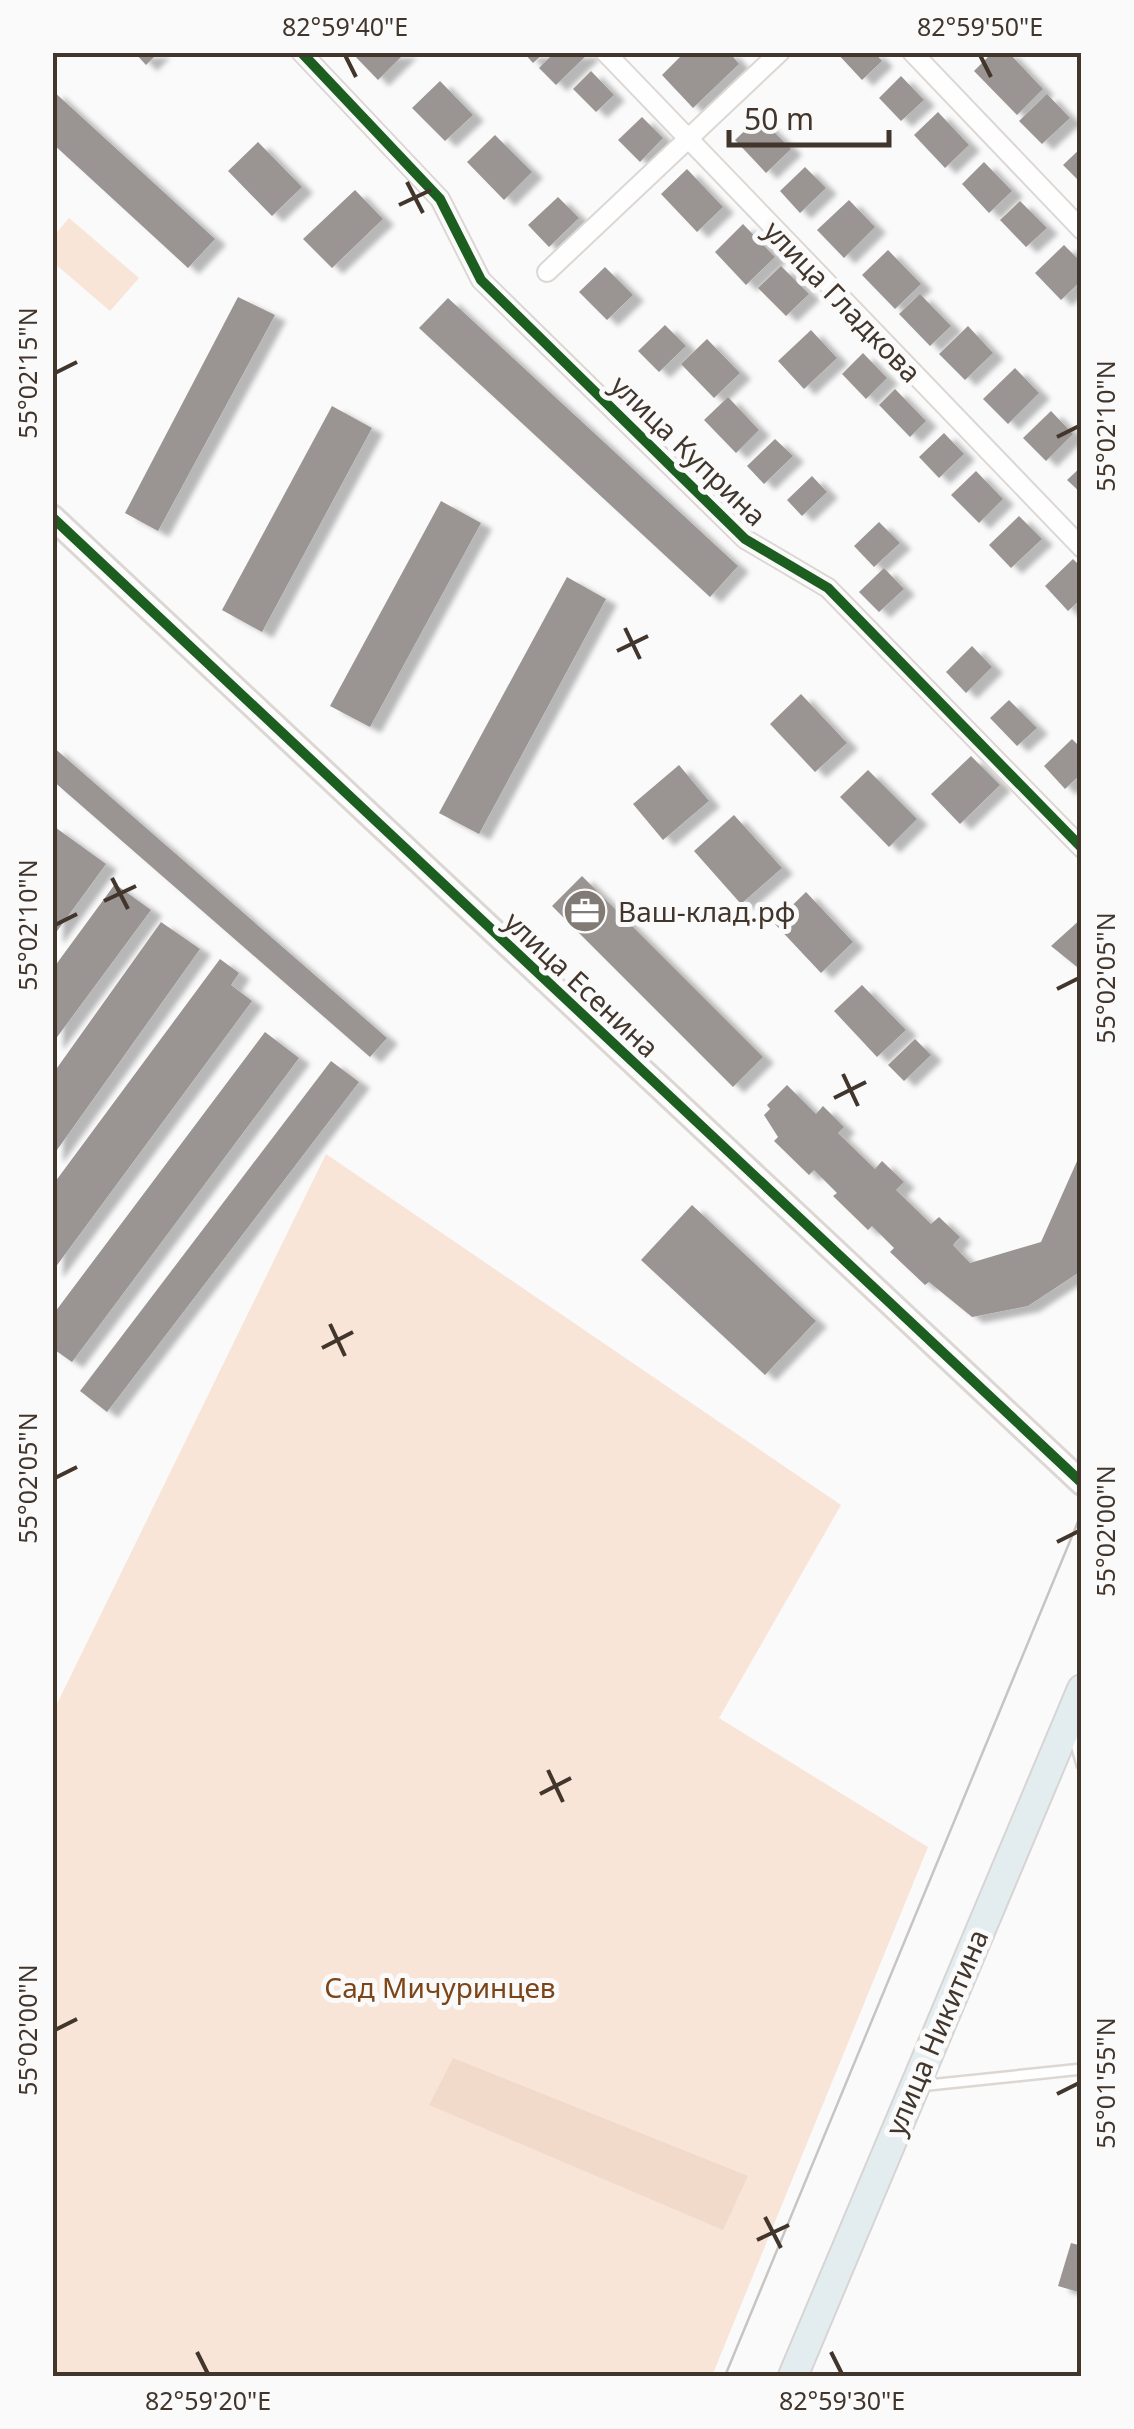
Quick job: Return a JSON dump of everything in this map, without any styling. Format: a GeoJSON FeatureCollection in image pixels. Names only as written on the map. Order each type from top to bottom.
{"type":"FeatureCollection","features":[{"type":"Feature","properties":{"kind":"main road","name":"улица Никитина"},"geometry":{"type":"LineString","coordinates":[[793,2376],[911,2087],[1082,1689]]}},
{"type":"Feature","properties":{"kind":"street","name":"улица Куприна"},"geometry":{"type":"LineString","coordinates":[[301,52],[440,199],[481,280],[745,539],[828,588],[1082,848]]}},
{"type":"Feature","properties":{"kind":"street","name":"улица Гладкова"},"geometry":{"type":"LineString","coordinates":[[605,52],[1082,548]]}},
{"type":"Feature","properties":{"kind":"street"},"geometry":{"type":"LineString","coordinates":[[547,272],[780,52]]}},
{"type":"Feature","properties":{"kind":"street"},"geometry":{"type":"LineString","coordinates":[[912,52],[1082,230]]}},
{"type":"Feature","properties":{"kind":"street","name":"улица Есенина"},"geometry":{"type":"LineString","coordinates":[[52,517],[1082,1483]]}},
{"type":"Feature","properties":{"kind":"lane"},"geometry":{"type":"LineString","coordinates":[[1069,1722],[1082,1765]]}},
{"type":"Feature","properties":{"kind":"lane"},"geometry":{"type":"LineString","coordinates":[[911,2087],[1082,2069]]}},
{"type":"Feature","properties":{"kind":"green space"},"geometry":{"type":"Polygon","coordinates":[[[69,218],[139,278],[110,311],[53,262],[53,237],[69,218]]]}},
{"type":"Feature","properties":{"kind":"green space","name":"Сад Мичуринцев"},"geometry":{"type":"Polygon","coordinates":[[[326,1154],[841,1505],[719,1718],[928,1847],[712,2376],[53,2376],[52,1714],[326,1154]]]}},
{"type":"Feature","properties":{"kind":"shaded area"},"geometry":{"type":"Polygon","coordinates":[[[453,2058],[748,2176],[723,2230],[429,2105],[453,2058]]]}},
{"type":"Feature","properties":{"kind":"building"},"geometry":{"type":"Polygon","coordinates":[[[134,52],[159,52],[146,65],[134,52]]]}},
{"type":"Feature","properties":{"kind":"building"},"geometry":{"type":"Polygon","coordinates":[[[351,52],[406,52],[378,80],[351,52]]]}},
{"type":"Feature","properties":{"kind":"building"},"geometry":{"type":"Polygon","coordinates":[[[523,52],[545,52],[533,63],[523,52]]]}},
{"type":"Feature","properties":{"kind":"building"},"geometry":{"type":"Polygon","coordinates":[[[555,52],[590,52],[556,85],[539,68],[555,52]]]}},
{"type":"Feature","properties":{"kind":"building"},"geometry":{"type":"Polygon","coordinates":[[[685,52],[729,52],[739,64],[693,108],[662,75],[685,52]]]}},
{"type":"Feature","properties":{"kind":"building"},"geometry":{"type":"Polygon","coordinates":[[[836,52],[874,52],[882,61],[862,80],[836,52]]]}},
{"type":"Feature","properties":{"kind":"building"},"geometry":{"type":"Polygon","coordinates":[[[993,52],[1008,52],[1043,89],[1017,115],[974,71],[993,52]]]}},
{"type":"Feature","properties":{"kind":"building"},"geometry":{"type":"Polygon","coordinates":[[[591,71],[614,95],[596,112],[573,89],[591,71]]]}},
{"type":"Feature","properties":{"kind":"building"},"geometry":{"type":"Polygon","coordinates":[[[901,76],[924,100],[901,121],[879,98],[901,76]]]}},
{"type":"Feature","properties":{"kind":"building"},"geometry":{"type":"Polygon","coordinates":[[[440,81],[473,115],[445,141],[412,108],[440,81]]]}},
{"type":"Feature","properties":{"kind":"building"},"geometry":{"type":"Polygon","coordinates":[[[52,90],[215,239],[188,268],[52,143],[52,90]]]}},
{"type":"Feature","properties":{"kind":"building"},"geometry":{"type":"Polygon","coordinates":[[[1047,94],[1070,118],[1042,144],[1019,121],[1047,94]]]}},
{"type":"Feature","properties":{"kind":"building"},"geometry":{"type":"Polygon","coordinates":[[[938,112],[969,145],[945,168],[914,135],[938,112]]]}},
{"type":"Feature","properties":{"kind":"building"},"geometry":{"type":"Polygon","coordinates":[[[642,117],[663,138],[640,162],[618,140],[642,117]]]}},
{"type":"Feature","properties":{"kind":"building"},"geometry":{"type":"Polygon","coordinates":[[[759,117],[791,149],[766,173],[735,140],[759,117]]]}},
{"type":"Feature","properties":{"kind":"building"},"geometry":{"type":"Polygon","coordinates":[[[495,135],[532,172],[504,200],[467,162],[495,135]]]}},
{"type":"Feature","properties":{"kind":"building"},"geometry":{"type":"Polygon","coordinates":[[[258,142],[302,187],[272,216],[228,171],[258,142]]]}},
{"type":"Feature","properties":{"kind":"building"},"geometry":{"type":"Polygon","coordinates":[[[1082,147],[1082,184],[1063,165],[1082,147]]]}},
{"type":"Feature","properties":{"kind":"building"},"geometry":{"type":"Polygon","coordinates":[[[984,162],[1012,191],[989,213],[962,184],[984,162]]]}},
{"type":"Feature","properties":{"kind":"building"},"geometry":{"type":"Polygon","coordinates":[[[805,167],[826,188],[800,213],[780,191],[805,167]]]}},
{"type":"Feature","properties":{"kind":"building"},"geometry":{"type":"Polygon","coordinates":[[[687,169],[723,207],[697,232],[661,194],[687,169]]]}},
{"type":"Feature","properties":{"kind":"building"},"geometry":{"type":"Polygon","coordinates":[[[355,190],[383,219],[332,268],[303,239],[355,190]]]}},
{"type":"Feature","properties":{"kind":"building"},"geometry":{"type":"Polygon","coordinates":[[[558,197],[579,218],[549,247],[528,225],[558,197]]]}},
{"type":"Feature","properties":{"kind":"building"},"geometry":{"type":"Polygon","coordinates":[[[849,200],[875,227],[844,258],[817,230],[849,200]]]}},
{"type":"Feature","properties":{"kind":"building"},"geometry":{"type":"Polygon","coordinates":[[[1020,201],[1047,228],[1026,247],[1000,220],[1020,201]]]}},
{"type":"Feature","properties":{"kind":"building"},"geometry":{"type":"Polygon","coordinates":[[[743,224],[775,257],[746,285],[715,252],[743,224]]]}},
{"type":"Feature","properties":{"kind":"building"},"geometry":{"type":"Polygon","coordinates":[[[1064,245],[1082,263],[1082,280],[1061,300],[1035,273],[1064,245]]]}},
{"type":"Feature","properties":{"kind":"building"},"geometry":{"type":"Polygon","coordinates":[[[888,250],[921,284],[895,309],[862,275],[888,250]]]}},
{"type":"Feature","properties":{"kind":"building"},"geometry":{"type":"Polygon","coordinates":[[[781,266],[809,294],[786,316],[758,288],[781,266]]]}},
{"type":"Feature","properties":{"kind":"building"},"geometry":{"type":"Polygon","coordinates":[[[605,267],[633,295],[607,320],[579,292],[605,267]]]}},
{"type":"Feature","properties":{"kind":"building"},"geometry":{"type":"Polygon","coordinates":[[[920,294],[951,326],[930,346],[899,314],[920,294]]]}},
{"type":"Feature","properties":{"kind":"building"},"geometry":{"type":"Polygon","coordinates":[[[238,297],[275,315],[158,531],[125,513],[238,297]]]}},
{"type":"Feature","properties":{"kind":"building"},"geometry":{"type":"Polygon","coordinates":[[[448,298],[738,566],[710,597],[419,328],[448,298]]]}},
{"type":"Feature","properties":{"kind":"building"},"geometry":{"type":"Polygon","coordinates":[[[665,325],[686,346],[659,372],[638,351],[665,325]]]}},
{"type":"Feature","properties":{"kind":"building"},"geometry":{"type":"Polygon","coordinates":[[[968,326],[993,353],[965,380],[939,354],[968,326]]]}},
{"type":"Feature","properties":{"kind":"building"},"geometry":{"type":"Polygon","coordinates":[[[811,330],[837,358],[804,389],[778,361],[811,330]]]}},
{"type":"Feature","properties":{"kind":"building"},"geometry":{"type":"Polygon","coordinates":[[[707,339],[740,373],[714,398],[681,364],[707,339]]]}},
{"type":"Feature","properties":{"kind":"building"},"geometry":{"type":"Polygon","coordinates":[[[863,353],[887,378],[866,399],[842,374],[863,353]]]}},
{"type":"Feature","properties":{"kind":"building"},"geometry":{"type":"Polygon","coordinates":[[[1015,368],[1039,393],[1008,424],[983,399],[1015,368]]]}},
{"type":"Feature","properties":{"kind":"building"},"geometry":{"type":"Polygon","coordinates":[[[895,389],[926,421],[910,437],[879,405],[895,389]]]}},
{"type":"Feature","properties":{"kind":"building"},"geometry":{"type":"Polygon","coordinates":[[[728,397],[759,430],[736,453],[704,420],[728,397]]]}},
{"type":"Feature","properties":{"kind":"building"},"geometry":{"type":"Polygon","coordinates":[[[332,406],[372,428],[262,632],[222,610],[332,406]]]}},
{"type":"Feature","properties":{"kind":"building"},"geometry":{"type":"Polygon","coordinates":[[[1051,411],[1073,434],[1046,461],[1023,438],[1051,411]]]}},
{"type":"Feature","properties":{"kind":"building"},"geometry":{"type":"Polygon","coordinates":[[[944,433],[964,454],[939,478],[919,457],[944,433]]]}},
{"type":"Feature","properties":{"kind":"building"},"geometry":{"type":"Polygon","coordinates":[[[775,439],[793,456],[764,484],[747,466],[775,439]]]}},
{"type":"Feature","properties":{"kind":"building"},"geometry":{"type":"Polygon","coordinates":[[[1082,466],[1082,494],[1067,480],[1082,466]]]}},
{"type":"Feature","properties":{"kind":"building"},"geometry":{"type":"Polygon","coordinates":[[[976,471],[1003,499],[979,523],[951,495],[976,471]]]}},
{"type":"Feature","properties":{"kind":"building"},"geometry":{"type":"Polygon","coordinates":[[[812,476],[827,492],[802,516],[787,500],[812,476]]]}},
{"type":"Feature","properties":{"kind":"building"},"geometry":{"type":"Polygon","coordinates":[[[441,501],[481,523],[370,727],[330,706],[441,501]]]}},
{"type":"Feature","properties":{"kind":"building"},"geometry":{"type":"Polygon","coordinates":[[[1019,516],[1042,539],[1011,568],[989,545],[1019,516]]]}},
{"type":"Feature","properties":{"kind":"building"},"geometry":{"type":"Polygon","coordinates":[[[879,522],[900,543],[874,567],[854,546],[879,522]]]}},
{"type":"Feature","properties":{"kind":"building"},"geometry":{"type":"Polygon","coordinates":[[[1073,559],[1082,568],[1082,598],[1068,611],[1045,586],[1073,559]]]}},
{"type":"Feature","properties":{"kind":"building"},"geometry":{"type":"Polygon","coordinates":[[[884,568],[904,589],[879,612],[859,592],[884,568]]]}},
{"type":"Feature","properties":{"kind":"building"},"geometry":{"type":"Polygon","coordinates":[[[567,577],[606,599],[479,834],[439,813],[567,577]]]}},
{"type":"Feature","properties":{"kind":"building"},"geometry":{"type":"Polygon","coordinates":[[[972,646],[992,667],[966,693],[946,672],[972,646]]]}},
{"type":"Feature","properties":{"kind":"building"},"geometry":{"type":"Polygon","coordinates":[[[801,694],[847,743],[815,772],[770,724],[801,694]]]}},
{"type":"Feature","properties":{"kind":"building"},"geometry":{"type":"Polygon","coordinates":[[[1009,700],[1037,728],[1017,746],[990,718],[1009,700]]]}},
{"type":"Feature","properties":{"kind":"building"},"geometry":{"type":"Polygon","coordinates":[[[1072,739],[1082,749],[1082,773],[1065,789],[1044,766],[1072,739]]]}},
{"type":"Feature","properties":{"kind":"building"},"geometry":{"type":"Polygon","coordinates":[[[52,746],[387,1038],[370,1057],[52,780],[52,746]]]}},
{"type":"Feature","properties":{"kind":"building"},"geometry":{"type":"Polygon","coordinates":[[[971,756],[1000,785],[960,824],[931,794],[971,756]]]}},
{"type":"Feature","properties":{"kind":"building"},"geometry":{"type":"Polygon","coordinates":[[[679,765],[709,801],[663,840],[633,804],[679,765]]]}},
{"type":"Feature","properties":{"kind":"building"},"geometry":{"type":"Polygon","coordinates":[[[868,770],[917,819],[889,847],[840,797],[868,770]]]}},
{"type":"Feature","properties":{"kind":"building"},"geometry":{"type":"Polygon","coordinates":[[[734,815],[782,868],[741,904],[694,851],[734,815]]]}},
{"type":"Feature","properties":{"kind":"building"},"geometry":{"type":"Polygon","coordinates":[[[52,825],[106,864],[52,938],[52,894],[57,888],[52,884],[52,825]]]}},
{"type":"Feature","properties":{"kind":"building"},"geometry":{"type":"Polygon","coordinates":[[[582,876],[763,1057],[733,1087],[552,906],[582,876]]]}},
{"type":"Feature","properties":{"kind":"building"},"geometry":{"type":"Polygon","coordinates":[[[115,884],[151,910],[52,1044],[52,970],[115,884]]]}},
{"type":"Feature","properties":{"kind":"building"},"geometry":{"type":"Polygon","coordinates":[[[806,892],[853,942],[821,973],[774,923],[806,892]]]}},
{"type":"Feature","properties":{"kind":"building"},"geometry":{"type":"Polygon","coordinates":[[[1082,918],[1082,971],[1051,946],[1082,918]]]}},
{"type":"Feature","properties":{"kind":"building"},"geometry":{"type":"Polygon","coordinates":[[[161,922],[200,949],[52,1157],[52,1075],[161,922]]]}},
{"type":"Feature","properties":{"kind":"building"},"geometry":{"type":"Polygon","coordinates":[[[220,959],[239,973],[231,985],[252,1001],[52,1272],[52,1186],[220,959]]]}},
{"type":"Feature","properties":{"kind":"building"},"geometry":{"type":"Polygon","coordinates":[[[862,985],[906,1030],[877,1057],[834,1011],[862,985]]]}},
{"type":"Feature","properties":{"kind":"building"},"geometry":{"type":"Polygon","coordinates":[[[265,1032],[299,1058],[72,1362],[52,1348],[52,1316],[265,1032]]]}},
{"type":"Feature","properties":{"kind":"building"},"geometry":{"type":"Polygon","coordinates":[[[915,1039],[931,1055],[904,1081],[888,1065],[915,1039]]]}},
{"type":"Feature","properties":{"kind":"building"},"geometry":{"type":"Polygon","coordinates":[[[331,1061],[359,1082],[107,1412],[80,1391],[331,1061]]]}},
{"type":"Feature","properties":{"kind":"building"},"geometry":{"type":"Polygon","coordinates":[[[787,1085],[816,1114],[823,1106],[844,1127],[838,1133],[875,1169],[882,1161],[904,1182],[896,1190],[931,1224],[939,1217],[960,1237],[953,1245],[970,1263],[1041,1242],[1082,1150],[1078,1273],[1028,1306],[972,1317],[929,1282],[925,1285],[890,1252],[894,1248],[872,1226],[868,1230],[833,1196],[837,1193],[814,1170],[809,1175],[774,1141],[778,1137],[764,1115],[770,1109],[767,1105],[787,1085]]]}},
{"type":"Feature","properties":{"kind":"building"},"geometry":{"type":"Polygon","coordinates":[[[692,1205],[816,1321],[765,1375],[641,1260],[692,1205]]]}},
{"type":"Feature","properties":{"kind":"building"},"geometry":{"type":"Polygon","coordinates":[[[1071,2243],[1082,2246],[1082,2293],[1058,2286],[1071,2243]]]}},
{"type":"Feature","properties":{"kind":"tram line"},"geometry":{"type":"LineString","coordinates":[[725,2376],[1082,1512]]}},
{"type":"Feature","properties":{"kind":"cycle path"},"geometry":{"type":"LineString","coordinates":[[301,52],[440,199],[481,280],[745,539],[828,588],[1082,848]]}},
{"type":"Feature","properties":{"kind":"cycle path"},"geometry":{"type":"LineString","coordinates":[[52,517],[1082,1483]]}},
{"type":"Feature","properties":{"kind":"place","name":"Ваш-клад.рф"},"geometry":{"type":"Point","coordinates":[585,911]}}]}
